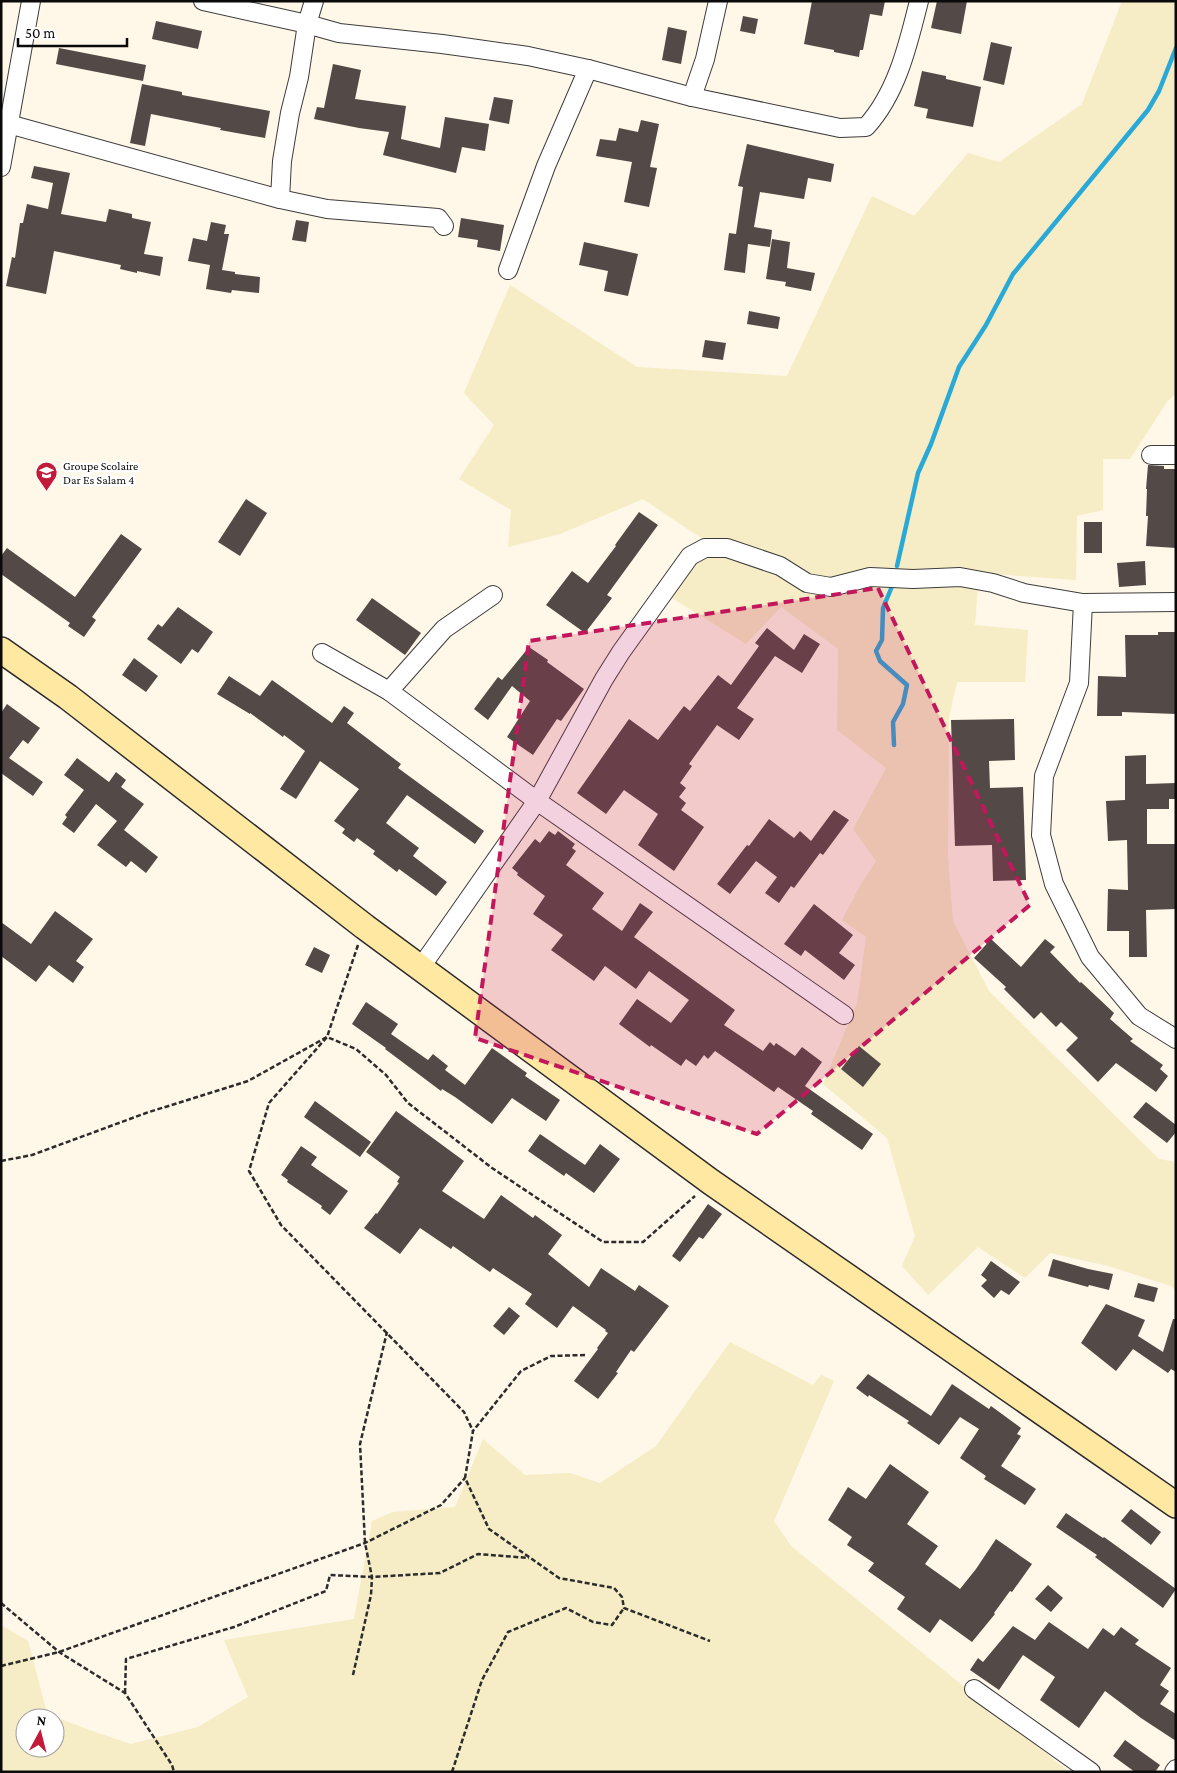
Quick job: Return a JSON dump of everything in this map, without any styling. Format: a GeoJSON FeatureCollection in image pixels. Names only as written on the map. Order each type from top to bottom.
{"type":"FeatureCollection","features":[{"type":"Feature","properties":{"kind":"street"},"geometry":{"type":"LineString","coordinates":[[1,167],[5,123],[31,1]]}},
{"type":"Feature","properties":{"kind":"street"},"geometry":{"type":"LineString","coordinates":[[203,1],[339,33],[518,55],[588,69],[692,98],[840,128],[866,127],[877,115],[903,63],[919,1]]}},
{"type":"Feature","properties":{"kind":"street"},"geometry":{"type":"LineString","coordinates":[[280,199],[282,161],[290,113],[299,77],[307,24],[314,1]]}},
{"type":"Feature","properties":{"kind":"street"},"geometry":{"type":"LineString","coordinates":[[692,98],[705,59],[718,1]]}},
{"type":"Feature","properties":{"kind":"street"},"geometry":{"type":"LineString","coordinates":[[508,270],[546,166],[588,69]]}},
{"type":"Feature","properties":{"kind":"street"},"geometry":{"type":"LineString","coordinates":[[5,123],[280,199],[327,209],[438,218],[444,226]]}},
{"type":"Feature","properties":{"kind":"street"},"geometry":{"type":"LineString","coordinates":[[1151,455],[1176,455]]}},
{"type":"Feature","properties":{"kind":"street"},"geometry":{"type":"LineString","coordinates":[[421,967],[538,800],[604,679],[621,652],[690,556],[705,548],[727,548],[780,566],[807,583],[831,587],[870,577],[913,579],[960,577],[993,583],[1024,593],[1083,603],[1176,602]]}},
{"type":"Feature","properties":{"kind":"street"},"geometry":{"type":"LineString","coordinates":[[390,691],[444,629],[492,595]]}},
{"type":"Feature","properties":{"kind":"street"},"geometry":{"type":"LineString","coordinates":[[1083,603],[1079,683],[1044,776],[1041,835],[1054,884],[1090,957],[1139,1016],[1176,1039]]}},
{"type":"Feature","properties":{"kind":"street"},"geometry":{"type":"LineString","coordinates":[[1,650],[68,697],[365,927],[711,1182],[1176,1505]]}},
{"type":"Feature","properties":{"kind":"street"},"geometry":{"type":"LineString","coordinates":[[322,653],[390,691],[538,800],[844,1015]]}},
{"type":"Feature","properties":{"kind":"street"},"geometry":{"type":"LineString","coordinates":[[974,1689],[1091,1772]]}},
{"type":"Feature","properties":{"kind":"street"},"geometry":{"type":"LineString","coordinates":[[1174,1772],[1176,1768]]}},
{"type":"Feature","properties":{"kind":"path"},"geometry":{"type":"LineString","coordinates":[[365,927],[327,1037],[269,1103],[249,1171],[281,1225],[464,1412],[473,1431]]}},
{"type":"Feature","properties":{"kind":"path"},"geometry":{"type":"LineString","coordinates":[[1,1161],[32,1155],[146,1113],[248,1081],[327,1037]]}},
{"type":"Feature","properties":{"kind":"path"},"geometry":{"type":"LineString","coordinates":[[327,1037],[356,1049],[386,1075],[408,1103],[492,1168],[603,1242],[643,1242],[711,1182]]}},
{"type":"Feature","properties":{"kind":"path"},"geometry":{"type":"LineString","coordinates":[[353,1675],[371,1595],[372,1578],[366,1543],[360,1444],[387,1332]]}},
{"type":"Feature","properties":{"kind":"path"},"geometry":{"type":"LineString","coordinates":[[1,1666],[59,1652],[366,1543],[441,1505],[465,1478],[473,1431],[520,1371],[551,1356],[585,1355]]}},
{"type":"Feature","properties":{"kind":"path"},"geometry":{"type":"LineString","coordinates":[[452,1772],[482,1680],[508,1632],[566,1608],[593,1622],[612,1625],[624,1608],[622,1596],[614,1588],[559,1578],[489,1529],[465,1478]]}},
{"type":"Feature","properties":{"kind":"path"},"geometry":{"type":"LineString","coordinates":[[125,1693],[126,1659],[234,1627],[326,1591],[330,1575],[372,1578],[440,1573],[478,1554],[530,1558]]}},
{"type":"Feature","properties":{"kind":"path"},"geometry":{"type":"LineString","coordinates":[[1,1603],[59,1652],[125,1693],[172,1765],[174,1772]]}},
{"type":"Feature","properties":{"kind":"path"},"geometry":{"type":"LineString","coordinates":[[624,1608],[710,1641]]}},
{"type":"Feature","properties":{"kind":"highlighted area"},"geometry":{"type":"Polygon","coordinates":[[[878,588],[1030,905],[757,1134],[475,1038],[529,641],[878,588]]]}},
{"type":"Feature","properties":{"kind":"shaded area"},"geometry":{"type":"Polygon","coordinates":[[[1122,1],[1176,1],[1176,393],[1167,402],[1130,459],[1103,459],[1103,510],[1077,516],[1076,580],[979,573],[975,625],[1028,630],[1025,682],[957,682],[949,717],[948,856],[953,921],[989,991],[1159,1159],[1176,1162],[1176,1291],[1171,1286],[1108,1266],[1050,1253],[1025,1278],[978,1247],[928,1295],[902,1266],[915,1236],[887,1138],[823,1084],[857,1003],[866,937],[842,920],[861,884],[876,861],[853,829],[886,768],[837,730],[838,649],[781,607],[746,644],[672,598],[704,540],[643,499],[560,534],[508,547],[511,510],[459,479],[494,425],[464,393],[510,285],[637,367],[787,376],[872,196],[914,216],[968,153],[999,162],[1082,104],[1122,1]]]}},
{"type":"Feature","properties":{"kind":"shaded area"},"geometry":{"type":"Polygon","coordinates":[[[730,1342],[813,1385],[821,1375],[834,1381],[774,1521],[791,1546],[1069,1772],[1,1772],[1,1625],[28,1641],[46,1708],[15,1708],[15,1758],[65,1758],[65,1721],[131,1744],[198,1727],[248,1697],[224,1640],[354,1619],[372,1521],[393,1512],[455,1507],[483,1439],[525,1475],[570,1473],[600,1483],[656,1446],[730,1342]]]}},
{"type":"Feature","properties":{"kind":"building"},"geometry":{"type":"Polygon","coordinates":[[[812,1],[885,1],[882,16],[870,14],[863,50],[860,50],[859,57],[804,44],[812,1]]]}},
{"type":"Feature","properties":{"kind":"building"},"geometry":{"type":"Polygon","coordinates":[[[937,1],[967,1],[961,34],[931,28],[937,1]]]}},
{"type":"Feature","properties":{"kind":"building"},"geometry":{"type":"Polygon","coordinates":[[[743,16],[758,19],[755,34],[740,31],[743,16]]]}},
{"type":"Feature","properties":{"kind":"building"},"geometry":{"type":"Polygon","coordinates":[[[156,21],[202,31],[198,49],[152,39],[156,21]]]}},
{"type":"Feature","properties":{"kind":"building"},"geometry":{"type":"Polygon","coordinates":[[[668,27],[687,31],[681,64],[662,60],[668,27]]]}},
{"type":"Feature","properties":{"kind":"building"},"geometry":{"type":"Polygon","coordinates":[[[991,42],[1012,47],[1004,85],[983,80],[991,42]]]}},
{"type":"Feature","properties":{"kind":"building"},"geometry":{"type":"Polygon","coordinates":[[[59,48],[146,65],[143,81],[56,64],[59,48]]]}},
{"type":"Feature","properties":{"kind":"building"},"geometry":{"type":"Polygon","coordinates":[[[333,64],[361,70],[355,99],[406,106],[401,139],[440,148],[445,117],[489,124],[485,151],[462,147],[456,173],[383,155],[389,132],[314,119],[317,107],[324,108],[333,64]]]}},
{"type":"Feature","properties":{"kind":"building"},"geometry":{"type":"Polygon","coordinates":[[[922,71],[981,87],[973,127],[926,118],[928,109],[914,106],[922,71]]]}},
{"type":"Feature","properties":{"kind":"building"},"geometry":{"type":"Polygon","coordinates":[[[142,84],[182,92],[182,95],[270,111],[265,138],[151,114],[145,146],[130,143],[142,84]]]}},
{"type":"Feature","properties":{"kind":"building"},"geometry":{"type":"Polygon","coordinates":[[[494,97],[513,100],[509,124],[489,120],[494,97]]]}},
{"type":"Feature","properties":{"kind":"building"},"geometry":{"type":"Polygon","coordinates":[[[641,120],[659,124],[650,167],[657,168],[649,207],[624,202],[632,162],[596,156],[600,139],[616,141],[619,128],[638,132],[641,120]]]}},
{"type":"Feature","properties":{"kind":"building"},"geometry":{"type":"Polygon","coordinates":[[[747,144],[834,164],[831,182],[808,178],[804,199],[760,192],[754,227],[772,230],[770,247],[748,244],[745,273],[724,270],[729,233],[736,234],[743,187],[738,186],[747,144]]]}},
{"type":"Feature","properties":{"kind":"building"},"geometry":{"type":"Polygon","coordinates":[[[34,166],[70,173],[61,214],[106,222],[109,209],[132,214],[132,218],[151,222],[144,254],[163,257],[160,276],[120,269],[121,265],[54,251],[46,294],[6,286],[12,257],[15,258],[20,223],[23,223],[27,204],[48,209],[53,183],[31,178],[34,166]]]}},
{"type":"Feature","properties":{"kind":"building"},"geometry":{"type":"Polygon","coordinates":[[[461,218],[504,225],[500,251],[477,247],[478,240],[458,237],[461,218]]]}},
{"type":"Feature","properties":{"kind":"building"},"geometry":{"type":"Polygon","coordinates":[[[296,220],[309,222],[306,242],[292,240],[296,220]]]}},
{"type":"Feature","properties":{"kind":"building"},"geometry":{"type":"Polygon","coordinates":[[[211,222],[226,225],[224,234],[229,234],[222,270],[235,272],[235,274],[260,277],[259,293],[232,290],[231,293],[206,289],[210,265],[188,261],[193,238],[207,241],[211,222]]]}},
{"type":"Feature","properties":{"kind":"building"},"geometry":{"type":"Polygon","coordinates":[[[772,239],[790,242],[787,268],[815,273],[811,291],[785,286],[786,282],[766,279],[772,239]]]}},
{"type":"Feature","properties":{"kind":"building"},"geometry":{"type":"Polygon","coordinates":[[[584,242],[638,254],[628,296],[604,291],[608,271],[579,265],[584,242]]]}},
{"type":"Feature","properties":{"kind":"building"},"geometry":{"type":"Polygon","coordinates":[[[749,311],[780,317],[778,329],[747,324],[749,311]]]}},
{"type":"Feature","properties":{"kind":"building"},"geometry":{"type":"Polygon","coordinates":[[[705,340],[726,343],[723,360],[702,357],[705,340]]]}},
{"type":"Feature","properties":{"kind":"building"},"geometry":{"type":"Polygon","coordinates":[[[1148,465],[1164,466],[1164,469],[1176,469],[1176,548],[1146,546],[1148,465]]]}},
{"type":"Feature","properties":{"kind":"building"},"geometry":{"type":"Polygon","coordinates":[[[246,499],[267,513],[240,556],[218,542],[246,499]]]}},
{"type":"Feature","properties":{"kind":"building"},"geometry":{"type":"Polygon","coordinates":[[[639,512],[658,525],[607,595],[612,598],[585,633],[546,605],[572,571],[588,583],[639,512]]]}},
{"type":"Feature","properties":{"kind":"building"},"geometry":{"type":"Polygon","coordinates":[[[1084,522],[1102,522],[1102,553],[1084,553],[1084,522]]]}},
{"type":"Feature","properties":{"kind":"building"},"geometry":{"type":"Polygon","coordinates":[[[121,534],[142,549],[92,617],[96,620],[84,637],[68,626],[70,623],[1,574],[1,556],[7,548],[75,597],[121,534]]]}},
{"type":"Feature","properties":{"kind":"building"},"geometry":{"type":"Polygon","coordinates":[[[1145,561],[1146,585],[1119,587],[1117,563],[1145,561]]]}},
{"type":"Feature","properties":{"kind":"building"},"geometry":{"type":"Polygon","coordinates":[[[372,598],[421,633],[405,655],[356,620],[372,598]]]}},
{"type":"Feature","properties":{"kind":"building"},"geometry":{"type":"Polygon","coordinates":[[[178,607],[213,632],[198,653],[192,649],[181,664],[147,639],[158,624],[162,627],[178,607]]]}},
{"type":"Feature","properties":{"kind":"building"},"geometry":{"type":"Polygon","coordinates":[[[767,628],[794,650],[804,634],[820,644],[802,673],[775,656],[737,708],[754,719],[739,740],[717,725],[689,764],[692,766],[680,783],[686,788],[679,797],[686,803],[681,810],[704,827],[674,871],[638,845],[658,814],[624,790],[606,814],[577,793],[629,719],[658,740],[684,706],[690,711],[718,675],[731,685],[759,646],[755,643],[767,628]]]}},
{"type":"Feature","properties":{"kind":"building"},"geometry":{"type":"Polygon","coordinates":[[[1158,632],[1176,632],[1176,714],[1122,712],[1122,716],[1097,716],[1098,676],[1126,677],[1125,635],[1158,635],[1158,632]]]}},
{"type":"Feature","properties":{"kind":"building"},"geometry":{"type":"Polygon","coordinates":[[[529,647],[584,689],[561,721],[557,719],[533,755],[507,737],[530,701],[512,686],[488,720],[474,709],[498,677],[502,680],[529,647]]]}},
{"type":"Feature","properties":{"kind":"building"},"geometry":{"type":"Polygon","coordinates":[[[134,658],[158,676],[146,692],[122,675],[134,658]]]}},
{"type":"Feature","properties":{"kind":"building"},"geometry":{"type":"Polygon","coordinates":[[[229,676],[260,696],[272,680],[332,723],[344,706],[354,713],[347,723],[401,764],[398,768],[484,831],[475,844],[407,795],[386,823],[419,848],[413,856],[447,882],[436,896],[399,869],[397,872],[373,854],[375,851],[357,838],[354,842],[342,833],[345,829],[334,821],[359,789],[320,761],[296,799],[280,789],[305,751],[284,735],[283,737],[250,713],[217,694],[229,676]]]}},
{"type":"Feature","properties":{"kind":"building"},"geometry":{"type":"Polygon","coordinates":[[[7,704],[40,728],[28,744],[23,740],[9,758],[43,782],[33,796],[1,773],[1,713],[7,704]]]}},
{"type":"Feature","properties":{"kind":"building"},"geometry":{"type":"Polygon","coordinates":[[[1014,719],[1015,760],[989,761],[990,788],[1023,787],[1026,880],[993,881],[992,845],[955,846],[951,720],[1014,719]]]}},
{"type":"Feature","properties":{"kind":"building"},"geometry":{"type":"Polygon","coordinates":[[[1146,755],[1146,784],[1176,783],[1176,799],[1169,799],[1169,809],[1147,809],[1147,844],[1176,844],[1175,909],[1146,910],[1147,957],[1129,957],[1129,931],[1107,931],[1108,889],[1128,890],[1127,840],[1108,841],[1106,801],[1125,800],[1125,756],[1146,755]]]}},
{"type":"Feature","properties":{"kind":"building"},"geometry":{"type":"Polygon","coordinates":[[[77,758],[109,782],[116,772],[126,780],[121,787],[144,804],[124,830],[158,857],[146,873],[131,861],[126,867],[97,845],[117,821],[96,804],[74,833],[62,824],[67,817],[65,815],[84,790],[64,775],[77,758]]]}},
{"type":"Feature","properties":{"kind":"building"},"geometry":{"type":"Polygon","coordinates":[[[834,810],[849,820],[823,855],[820,853],[794,888],[791,886],[779,903],[765,893],[777,877],[756,861],[730,894],[717,884],[769,819],[794,838],[800,831],[811,841],[834,810]]]}},
{"type":"Feature","properties":{"kind":"building"},"geometry":{"type":"Polygon","coordinates":[[[549,831],[555,835],[558,831],[575,844],[572,848],[576,851],[566,865],[604,893],[592,909],[622,931],[640,903],[653,912],[634,937],[735,1010],[724,1025],[763,1051],[770,1042],[774,1046],[776,1043],[795,1056],[802,1047],[822,1062],[805,1086],[873,1134],[862,1150],[811,1114],[813,1111],[778,1087],[774,1092],[715,1051],[708,1059],[704,1055],[696,1066],[686,1059],[681,1066],[651,1045],[650,1047],[619,1024],[637,999],[671,1023],[689,1000],[649,971],[636,989],[605,966],[594,981],[551,950],[563,935],[533,914],[545,896],[517,875],[518,873],[512,868],[535,839],[540,843],[549,831]]]}},
{"type":"Feature","properties":{"kind":"building"},"geometry":{"type":"Polygon","coordinates":[[[814,904],[853,935],[839,953],[855,965],[844,980],[805,950],[801,956],[784,944],[814,904]]]}},
{"type":"Feature","properties":{"kind":"building"},"geometry":{"type":"Polygon","coordinates":[[[55,911],[93,939],[76,961],[84,967],[73,983],[49,965],[36,982],[1,956],[1,922],[31,944],[55,911]]]}},
{"type":"Feature","properties":{"kind":"building"},"geometry":{"type":"Polygon","coordinates":[[[991,939],[1021,967],[1045,939],[1055,947],[1050,952],[1080,983],[1114,1013],[1110,1019],[1133,1039],[1130,1041],[1163,1065],[1160,1069],[1168,1076],[1156,1092],[1116,1063],[1098,1082],[1066,1050],[1078,1038],[1061,1022],[1056,1027],[1041,1012],[1034,1019],[1004,989],[1006,987],[974,958],[991,939]]]}},
{"type":"Feature","properties":{"kind":"building"},"geometry":{"type":"Polygon","coordinates":[[[314,947],[330,955],[322,973],[305,965],[314,947]]]}},
{"type":"Feature","properties":{"kind":"building"},"geometry":{"type":"Polygon","coordinates":[[[366,1002],[398,1024],[391,1034],[428,1060],[433,1054],[448,1066],[445,1070],[465,1085],[492,1048],[527,1073],[525,1076],[560,1100],[546,1121],[512,1098],[492,1124],[455,1097],[442,1089],[441,1091],[352,1024],[366,1002]]]}},
{"type":"Feature","properties":{"kind":"building"},"geometry":{"type":"Polygon","coordinates":[[[859,1046],[881,1064],[863,1087],[841,1069],[859,1046]]]}},
{"type":"Feature","properties":{"kind":"building"},"geometry":{"type":"Polygon","coordinates":[[[315,1101],[371,1142],[360,1157],[304,1117],[315,1101]]]}},
{"type":"Feature","properties":{"kind":"building"},"geometry":{"type":"Polygon","coordinates":[[[1146,1102],[1176,1125],[1176,1132],[1167,1143],[1133,1117],[1146,1102]]]}},
{"type":"Feature","properties":{"kind":"building"},"geometry":{"type":"Polygon","coordinates":[[[396,1111],[464,1161],[442,1191],[484,1219],[501,1195],[533,1218],[535,1215],[562,1235],[548,1254],[589,1287],[601,1268],[635,1291],[639,1285],[669,1306],[634,1352],[631,1350],[616,1372],[618,1373],[598,1399],[574,1381],[598,1349],[608,1333],[606,1330],[573,1306],[557,1328],[525,1304],[532,1294],[493,1268],[490,1272],[453,1246],[451,1249],[420,1228],[400,1254],[364,1228],[377,1214],[399,1183],[397,1182],[400,1177],[366,1152],[396,1111]]]}},
{"type":"Feature","properties":{"kind":"building"},"geometry":{"type":"Polygon","coordinates":[[[540,1134],[585,1165],[600,1144],[620,1159],[594,1193],[566,1173],[564,1176],[528,1151],[540,1134]]]}},
{"type":"Feature","properties":{"kind":"building"},"geometry":{"type":"Polygon","coordinates":[[[301,1146],[317,1157],[311,1165],[348,1191],[330,1215],[321,1208],[322,1206],[287,1182],[288,1180],[281,1175],[301,1146]]]}},
{"type":"Feature","properties":{"kind":"building"},"geometry":{"type":"Polygon","coordinates":[[[708,1204],[722,1214],[703,1239],[699,1237],[680,1262],[672,1256],[708,1204]]]}},
{"type":"Feature","properties":{"kind":"building"},"geometry":{"type":"Polygon","coordinates":[[[1053,1259],[1113,1274],[1109,1290],[1089,1285],[1088,1287],[1048,1276],[1053,1259]]]}},
{"type":"Feature","properties":{"kind":"building"},"geometry":{"type":"Polygon","coordinates":[[[991,1261],[1020,1282],[1009,1295],[1001,1290],[994,1298],[981,1286],[987,1280],[981,1275],[991,1261]]]}},
{"type":"Feature","properties":{"kind":"building"},"geometry":{"type":"Polygon","coordinates":[[[1138,1283],[1158,1288],[1154,1302],[1134,1297],[1138,1283]]]}},
{"type":"Feature","properties":{"kind":"building"},"geometry":{"type":"Polygon","coordinates":[[[1106,1304],[1145,1320],[1138,1336],[1163,1352],[1173,1319],[1176,1319],[1176,1372],[1171,1369],[1168,1373],[1133,1349],[1116,1371],[1081,1343],[1106,1304]]]}},
{"type":"Feature","properties":{"kind":"building"},"geometry":{"type":"Polygon","coordinates":[[[509,1307],[520,1316],[504,1335],[493,1326],[509,1307]]]}},
{"type":"Feature","properties":{"kind":"building"},"geometry":{"type":"Polygon","coordinates":[[[868,1374],[931,1416],[952,1384],[989,1409],[991,1406],[1021,1428],[1017,1434],[1021,1436],[1001,1466],[1036,1489],[1025,1505],[984,1479],[986,1476],[960,1458],[979,1429],[960,1417],[939,1445],[907,1423],[909,1421],[856,1388],[868,1374]]]}},
{"type":"Feature","properties":{"kind":"building"},"geometry":{"type":"Polygon","coordinates":[[[890,1464],[929,1492],[907,1524],[938,1546],[925,1564],[960,1589],[996,1539],[1032,1564],[972,1642],[940,1619],[930,1633],[897,1609],[905,1597],[868,1571],[874,1563],[847,1545],[852,1537],[828,1520],[848,1487],[866,1499],[890,1464]]]}},
{"type":"Feature","properties":{"kind":"building"},"geometry":{"type":"Polygon","coordinates":[[[1131,1509],[1161,1532],[1151,1545],[1121,1521],[1131,1509]]]}},
{"type":"Feature","properties":{"kind":"building"},"geometry":{"type":"Polygon","coordinates":[[[1066,1513],[1104,1537],[1176,1589],[1163,1608],[1095,1557],[1097,1555],[1056,1527],[1066,1513]]]}},
{"type":"Feature","properties":{"kind":"building"},"geometry":{"type":"Polygon","coordinates":[[[1048,1585],[1063,1598],[1051,1612],[1035,1599],[1048,1585]]]}},
{"type":"Feature","properties":{"kind":"building"},"geometry":{"type":"Polygon","coordinates":[[[1049,1622],[1088,1649],[1103,1628],[1114,1636],[1121,1627],[1139,1640],[1135,1644],[1171,1668],[1160,1685],[1169,1691],[1160,1704],[1176,1714],[1176,1741],[1105,1691],[1079,1728],[1040,1700],[1055,1677],[1023,1655],[999,1690],[970,1670],[978,1658],[983,1662],[1013,1626],[1035,1640],[1049,1622]]]}},
{"type":"Feature","properties":{"kind":"building"},"geometry":{"type":"Polygon","coordinates":[[[1125,1740],[1160,1765],[1155,1772],[1135,1772],[1113,1756],[1125,1740]]]}},
{"type":"Feature","properties":{"kind":"waterway"},"geometry":{"type":"LineString","coordinates":[[897,566],[918,473],[931,444],[959,367],[986,325],[1013,274],[1148,110],[1159,91],[1176,48]]}},
{"type":"Feature","properties":{"kind":"waterway"},"geometry":{"type":"LineString","coordinates":[[893,584],[883,608],[882,640],[876,651],[880,661],[907,685],[903,704],[893,722],[894,745]]}},
{"type":"Feature","properties":{"kind":"place","name":"Groupe Scolaire Dar Es Salam 4"},"geometry":{"type":"Point","coordinates":[47,492]}}]}
